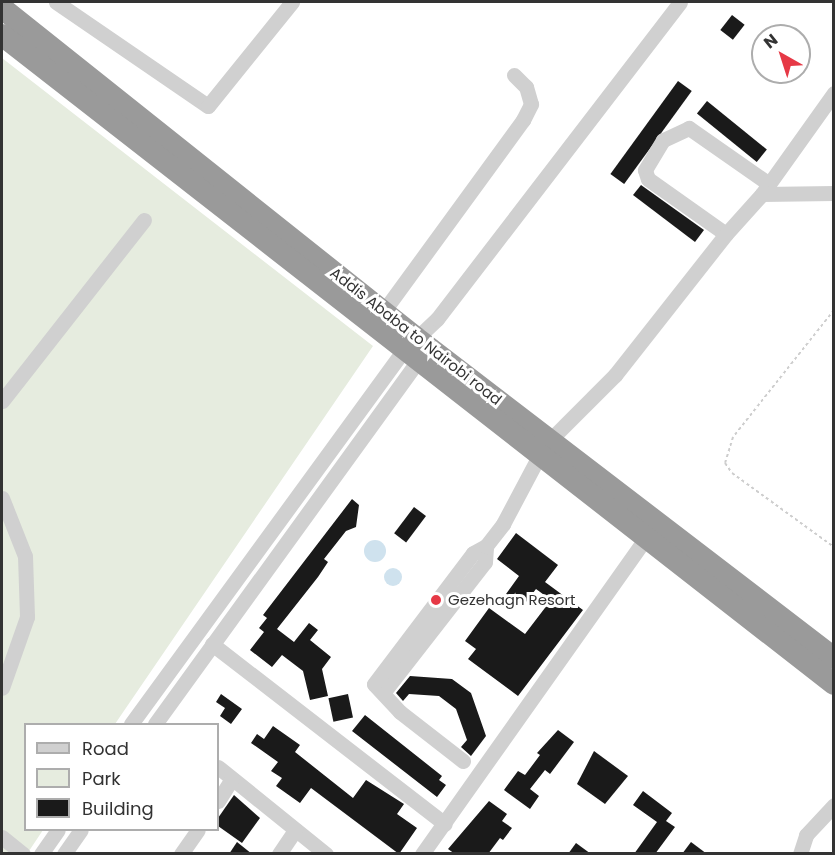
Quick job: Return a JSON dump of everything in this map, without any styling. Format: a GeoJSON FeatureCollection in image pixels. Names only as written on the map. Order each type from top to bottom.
{"type":"FeatureCollection","features":[{"type":"Feature","properties":{"kind":"highway","name":"Addis Ababa to Nairobi road"},"geometry":{"type":"LineString","coordinates":[[2,8],[383,312],[416,349]]}},
{"type":"Feature","properties":{"kind":"highway","name":"Addis Ababa to Nairobi road"},"geometry":{"type":"LineString","coordinates":[[2,35],[652,530],[834,658]]}},
{"type":"Feature","properties":{"kind":"highway","name":"Addis Ababa to Nairobi road"},"geometry":{"type":"LineString","coordinates":[[652,530],[834,684]]}},
{"type":"Feature","properties":{"kind":"street"},"geometry":{"type":"LineString","coordinates":[[56,2],[208,106],[292,2]]}},
{"type":"Feature","properties":{"kind":"street"},"geometry":{"type":"LineString","coordinates":[[144,706],[160,722],[437,319],[680,2]]}},
{"type":"Feature","properties":{"kind":"street"},"geometry":{"type":"LineString","coordinates":[[383,312],[523,120],[531,104],[526,87],[514,75]]}},
{"type":"Feature","properties":{"kind":"street"},"geometry":{"type":"LineString","coordinates":[[463,760],[400,712],[383,693],[376,691],[374,684],[473,553],[486,546],[503,524],[545,448],[615,375],[726,234],[766,189],[831,103]]}},
{"type":"Feature","properties":{"kind":"street"},"geometry":{"type":"LineString","coordinates":[[726,234],[645,174],[663,140],[688,128],[696,131],[766,189],[834,193]]}},
{"type":"Feature","properties":{"kind":"street"},"geometry":{"type":"LineString","coordinates":[[2,401],[144,220]]}},
{"type":"Feature","properties":{"kind":"street"},"geometry":{"type":"LineString","coordinates":[[132,723],[416,349]]}},
{"type":"Feature","properties":{"kind":"street"},"geometry":{"type":"LineString","coordinates":[[2,498],[25,556],[27,617],[2,688]]}},
{"type":"Feature","properties":{"kind":"street"},"geometry":{"type":"LineString","coordinates":[[422,854],[652,530]]}},
{"type":"Feature","properties":{"kind":"street"},"geometry":{"type":"LineString","coordinates":[[212,644],[445,824]]}},
{"type":"Feature","properties":{"kind":"street"},"geometry":{"type":"LineString","coordinates":[[219,768],[326,854]]}},
{"type":"Feature","properties":{"kind":"street"},"geometry":{"type":"LineString","coordinates":[[219,799],[232,779]]}},
{"type":"Feature","properties":{"kind":"street"},"geometry":{"type":"LineString","coordinates":[[800,854],[807,835],[834,805]]}},
{"type":"Feature","properties":{"kind":"street"},"geometry":{"type":"LineString","coordinates":[[279,854],[295,830]]}},
{"type":"Feature","properties":{"kind":"street"},"geometry":{"type":"LineString","coordinates":[[41,854],[57,831]]}},
{"type":"Feature","properties":{"kind":"street"},"geometry":{"type":"LineString","coordinates":[[64,854],[80,831]]}},
{"type":"Feature","properties":{"kind":"street"},"geometry":{"type":"LineString","coordinates":[[182,854],[197,831]]}},
{"type":"Feature","properties":{"kind":"street"},"geometry":{"type":"LineString","coordinates":[[2,837],[23,854]]}},
{"type":"Feature","properties":{"kind":"path"},"geometry":{"type":"LineString","coordinates":[[834,310],[733,437],[725,463],[732,473],[834,547]]}},
{"type":"Feature","properties":{"kind":"green space"},"geometry":{"type":"Polygon","coordinates":[[[2,58],[373,346],[116,723],[24,723],[24,831],[42,831],[27,854],[2,853],[2,58]]]}},
{"type":"Feature","properties":{"kind":"water"},"geometry":{"type":"Polygon","coordinates":[[[371,540],[379,540],[386,547],[386,555],[379,562],[371,562],[364,555],[364,547],[371,540]]]}},
{"type":"Feature","properties":{"kind":"water"},"geometry":{"type":"Polygon","coordinates":[[[393,568],[399,571],[402,577],[399,583],[393,586],[387,583],[384,577],[387,571],[393,568]]]}},
{"type":"Feature","properties":{"kind":"building"},"geometry":{"type":"Polygon","coordinates":[[[732,15],[745,25],[733,40],[720,30],[732,15]]]}},
{"type":"Feature","properties":{"kind":"building"},"geometry":{"type":"Polygon","coordinates":[[[678,81],[692,91],[624,184],[610,174],[678,81]]]}},
{"type":"Feature","properties":{"kind":"building"},"geometry":{"type":"Polygon","coordinates":[[[707,101],[767,149],[757,162],[697,113],[707,101]]]}},
{"type":"Feature","properties":{"kind":"building"},"geometry":{"type":"Polygon","coordinates":[[[641,185],[704,230],[695,242],[633,195],[641,185]]]}},
{"type":"Feature","properties":{"kind":"building"},"geometry":{"type":"Polygon","coordinates":[[[352,499],[359,505],[356,527],[346,531],[324,559],[328,562],[318,577],[277,629],[294,642],[309,623],[318,630],[310,640],[331,657],[322,669],[328,696],[310,700],[303,671],[282,655],[272,667],[250,650],[264,632],[259,628],[267,618],[263,615],[352,499]]]}},
{"type":"Feature","properties":{"kind":"building"},"geometry":{"type":"Polygon","coordinates":[[[414,507],[426,516],[406,542],[394,533],[414,507]]]}},
{"type":"Feature","properties":{"kind":"building"},"geometry":{"type":"Polygon","coordinates":[[[516,533],[558,565],[545,582],[583,610],[518,696],[468,659],[476,649],[465,641],[489,608],[525,634],[551,600],[536,589],[526,602],[517,602],[506,594],[519,576],[497,559],[516,533]]]}},
{"type":"Feature","properties":{"kind":"building"},"geometry":{"type":"Polygon","coordinates":[[[410,676],[452,679],[471,693],[486,736],[471,756],[461,747],[467,740],[456,709],[439,696],[409,694],[403,701],[396,693],[410,676]]]}},
{"type":"Feature","properties":{"kind":"building"},"geometry":{"type":"Polygon","coordinates":[[[221,694],[242,709],[231,724],[220,716],[225,708],[216,702],[221,694]]]}},
{"type":"Feature","properties":{"kind":"building"},"geometry":{"type":"Polygon","coordinates":[[[348,694],[353,717],[333,722],[328,698],[348,694]]]}},
{"type":"Feature","properties":{"kind":"building"},"geometry":{"type":"Polygon","coordinates":[[[365,715],[442,776],[439,780],[446,785],[437,797],[352,731],[365,715]]]}},
{"type":"Feature","properties":{"kind":"building"},"geometry":{"type":"Polygon","coordinates":[[[273,726],[300,745],[295,752],[353,798],[366,780],[404,804],[397,814],[417,828],[399,854],[311,788],[300,803],[276,786],[282,778],[271,771],[278,762],[251,743],[257,734],[264,739],[273,726]]]}},
{"type":"Feature","properties":{"kind":"building"},"geometry":{"type":"Polygon","coordinates":[[[558,730],[574,742],[550,774],[545,770],[530,789],[539,796],[530,809],[504,790],[518,771],[525,775],[540,755],[537,753],[558,730]]]}},
{"type":"Feature","properties":{"kind":"building"},"geometry":{"type":"Polygon","coordinates":[[[594,751],[628,776],[605,804],[577,784],[594,751]]]}},
{"type":"Feature","properties":{"kind":"building"},"geometry":{"type":"Polygon","coordinates":[[[643,791],[672,813],[666,821],[675,827],[655,854],[634,854],[657,822],[633,805],[643,791]]]}},
{"type":"Feature","properties":{"kind":"building"},"geometry":{"type":"Polygon","coordinates":[[[234,795],[260,818],[242,843],[219,827],[219,817],[234,795]]]}},
{"type":"Feature","properties":{"kind":"building"},"geometry":{"type":"Polygon","coordinates":[[[489,801],[507,814],[502,821],[512,828],[503,840],[500,838],[488,854],[455,854],[448,849],[489,801]]]}},
{"type":"Feature","properties":{"kind":"building"},"geometry":{"type":"Polygon","coordinates":[[[237,842],[252,854],[229,854],[237,842]]]}},
{"type":"Feature","properties":{"kind":"building"},"geometry":{"type":"Polygon","coordinates":[[[691,842],[707,854],[682,854],[691,842]]]}},
{"type":"Feature","properties":{"kind":"building"},"geometry":{"type":"Polygon","coordinates":[[[576,843],[591,854],[568,854],[576,843]]]}},
{"type":"Feature","properties":{"kind":"place","name":"Gezehagn Resort"},"geometry":{"type":"Point","coordinates":[436,600]}}]}
